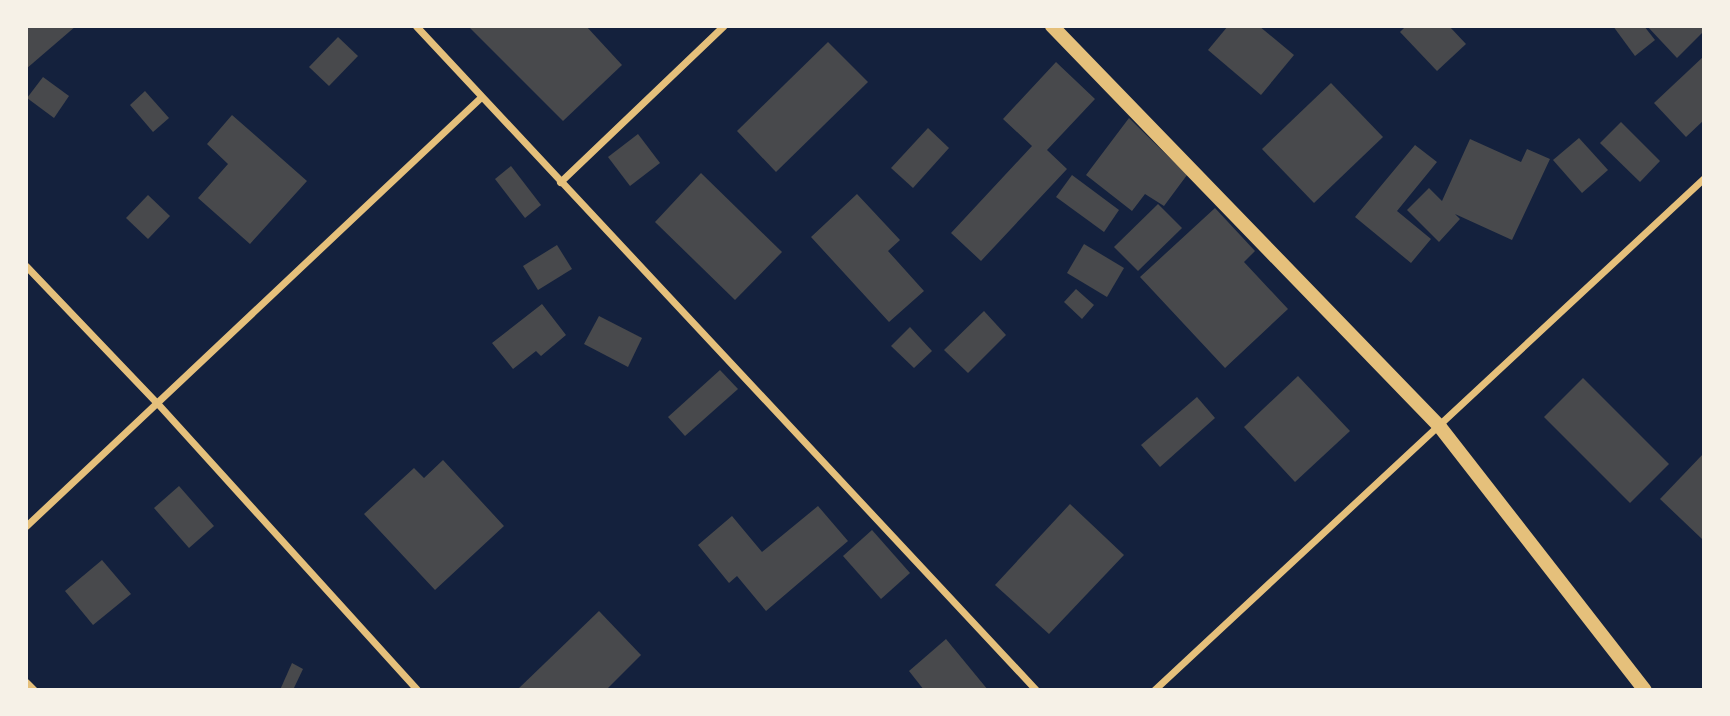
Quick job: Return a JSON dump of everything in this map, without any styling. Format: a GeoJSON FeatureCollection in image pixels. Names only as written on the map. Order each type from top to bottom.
{"type":"FeatureCollection","features":[{"type":"Feature","properties":{"kind":"main road"},"geometry":{"type":"LineString","coordinates":[[1052,26],[1440,427],[1645,690]]}},
{"type":"Feature","properties":{"kind":"street"},"geometry":{"type":"LineString","coordinates":[[416,26],[1036,690]]}},
{"type":"Feature","properties":{"kind":"street"},"geometry":{"type":"LineString","coordinates":[[560,183],[723,26]]}},
{"type":"Feature","properties":{"kind":"street"},"geometry":{"type":"LineString","coordinates":[[26,526],[481,97]]}},
{"type":"Feature","properties":{"kind":"street"},"geometry":{"type":"LineString","coordinates":[[1154,690],[1440,427],[1704,178]]}},
{"type":"Feature","properties":{"kind":"street"},"geometry":{"type":"LineString","coordinates":[[26,266],[158,404],[417,690]]}},
{"type":"Feature","properties":{"kind":"street"},"geometry":{"type":"LineString","coordinates":[[26,682],[34,690]]}},
{"type":"Feature","properties":{"kind":"building"},"geometry":{"type":"Polygon","coordinates":[[[26,26],[76,26],[26,69],[26,26]]]}},
{"type":"Feature","properties":{"kind":"building"},"geometry":{"type":"Polygon","coordinates":[[[468,26],[586,26],[622,65],[563,121],[468,26]]]}},
{"type":"Feature","properties":{"kind":"building"},"geometry":{"type":"Polygon","coordinates":[[[1228,26],[1259,26],[1294,55],[1261,95],[1208,50],[1228,26]]]}},
{"type":"Feature","properties":{"kind":"building"},"geometry":{"type":"Polygon","coordinates":[[[1406,26],[1449,26],[1466,44],[1437,71],[1400,32],[1406,26]]]}},
{"type":"Feature","properties":{"kind":"building"},"geometry":{"type":"Polygon","coordinates":[[[1613,26],[1644,26],[1655,40],[1635,56],[1613,26]]]}},
{"type":"Feature","properties":{"kind":"building"},"geometry":{"type":"Polygon","coordinates":[[[1647,26],[1703,26],[1704,31],[1677,58],[1647,26]]]}},
{"type":"Feature","properties":{"kind":"building"},"geometry":{"type":"Polygon","coordinates":[[[338,37],[358,56],[329,86],[309,67],[338,37]]]}},
{"type":"Feature","properties":{"kind":"building"},"geometry":{"type":"Polygon","coordinates":[[[828,42],[868,82],[776,172],[737,131],[828,42]]]}},
{"type":"Feature","properties":{"kind":"building"},"geometry":{"type":"Polygon","coordinates":[[[1704,56],[1704,120],[1686,137],[1654,103],[1704,56]]]}},
{"type":"Feature","properties":{"kind":"building"},"geometry":{"type":"Polygon","coordinates":[[[1056,62],[1095,99],[1047,150],[1067,169],[981,261],[951,233],[1032,146],[1003,119],[1056,62]]]}},
{"type":"Feature","properties":{"kind":"building"},"geometry":{"type":"Polygon","coordinates":[[[43,77],[69,96],[54,118],[27,98],[43,77]]]}},
{"type":"Feature","properties":{"kind":"building"},"geometry":{"type":"Polygon","coordinates":[[[1331,83],[1383,137],[1314,203],[1262,149],[1331,83]]]}},
{"type":"Feature","properties":{"kind":"building"},"geometry":{"type":"Polygon","coordinates":[[[145,91],[169,118],[153,132],[130,105],[145,91]]]}},
{"type":"Feature","properties":{"kind":"building"},"geometry":{"type":"Polygon","coordinates":[[[232,115],[307,181],[250,244],[198,198],[228,164],[207,144],[232,115]]]}},
{"type":"Feature","properties":{"kind":"building"},"geometry":{"type":"Polygon","coordinates":[[[1129,118],[1187,175],[1164,206],[1145,194],[1132,211],[1086,175],[1129,118]]]}},
{"type":"Feature","properties":{"kind":"building"},"geometry":{"type":"Polygon","coordinates":[[[1621,122],[1660,161],[1640,182],[1600,143],[1621,122]]]}},
{"type":"Feature","properties":{"kind":"building"},"geometry":{"type":"Polygon","coordinates":[[[928,128],[949,148],[913,188],[891,168],[928,128]]]}},
{"type":"Feature","properties":{"kind":"building"},"geometry":{"type":"Polygon","coordinates":[[[638,134],[660,163],[630,186],[608,157],[638,134]]]}},
{"type":"Feature","properties":{"kind":"building"},"geometry":{"type":"Polygon","coordinates":[[[1579,138],[1608,170],[1582,193],[1553,160],[1579,138]]]}},
{"type":"Feature","properties":{"kind":"building"},"geometry":{"type":"Polygon","coordinates":[[[1470,139],[1521,162],[1527,149],[1550,159],[1512,240],[1455,214],[1460,219],[1439,242],[1407,210],[1429,188],[1442,201],[1470,139]]]}},
{"type":"Feature","properties":{"kind":"building"},"geometry":{"type":"Polygon","coordinates":[[[1415,145],[1437,162],[1397,211],[1431,239],[1411,263],[1355,217],[1415,145]]]}},
{"type":"Feature","properties":{"kind":"building"},"geometry":{"type":"Polygon","coordinates":[[[511,166],[541,205],[525,218],[495,179],[511,166]]]}},
{"type":"Feature","properties":{"kind":"building"},"geometry":{"type":"Polygon","coordinates":[[[701,173],[782,252],[735,300],[655,222],[701,173]]]}},
{"type":"Feature","properties":{"kind":"building"},"geometry":{"type":"Polygon","coordinates":[[[1072,175],[1119,210],[1104,232],[1056,197],[1072,175]]]}},
{"type":"Feature","properties":{"kind":"building"},"geometry":{"type":"Polygon","coordinates":[[[857,194],[900,240],[888,251],[924,291],[889,322],[811,237],[857,194]]]}},
{"type":"Feature","properties":{"kind":"building"},"geometry":{"type":"Polygon","coordinates":[[[148,195],[170,216],[148,239],[126,218],[148,195]]]}},
{"type":"Feature","properties":{"kind":"building"},"geometry":{"type":"Polygon","coordinates":[[[1158,204],[1182,228],[1138,271],[1114,247],[1158,204]]]}},
{"type":"Feature","properties":{"kind":"building"},"geometry":{"type":"Polygon","coordinates":[[[1215,208],[1255,251],[1244,262],[1288,309],[1225,368],[1140,277],[1215,208]]]}},
{"type":"Feature","properties":{"kind":"building"},"geometry":{"type":"Polygon","coordinates":[[[1084,244],[1124,268],[1107,297],[1067,273],[1084,244]]]}},
{"type":"Feature","properties":{"kind":"building"},"geometry":{"type":"Polygon","coordinates":[[[557,245],[572,269],[538,290],[523,266],[557,245]]]}},
{"type":"Feature","properties":{"kind":"building"},"geometry":{"type":"Polygon","coordinates":[[[1076,289],[1094,305],[1082,319],[1064,302],[1076,289]]]}},
{"type":"Feature","properties":{"kind":"building"},"geometry":{"type":"Polygon","coordinates":[[[542,304],[566,335],[541,356],[536,351],[513,369],[492,343],[542,304]]]}},
{"type":"Feature","properties":{"kind":"building"},"geometry":{"type":"Polygon","coordinates":[[[984,311],[1006,335],[968,373],[944,350],[984,311]]]}},
{"type":"Feature","properties":{"kind":"building"},"geometry":{"type":"Polygon","coordinates":[[[599,316],[642,338],[628,367],[584,344],[599,316]]]}},
{"type":"Feature","properties":{"kind":"building"},"geometry":{"type":"Polygon","coordinates":[[[910,327],[932,351],[914,368],[891,346],[910,327]]]}},
{"type":"Feature","properties":{"kind":"building"},"geometry":{"type":"Polygon","coordinates":[[[720,370],[738,389],[685,436],[668,417],[720,370]]]}},
{"type":"Feature","properties":{"kind":"building"},"geometry":{"type":"Polygon","coordinates":[[[1298,376],[1350,431],[1295,482],[1244,427],[1298,376]]]}},
{"type":"Feature","properties":{"kind":"building"},"geometry":{"type":"Polygon","coordinates":[[[1583,378],[1669,464],[1630,503],[1544,417],[1583,378]]]}},
{"type":"Feature","properties":{"kind":"building"},"geometry":{"type":"Polygon","coordinates":[[[1197,397],[1215,418],[1160,467],[1141,445],[1197,397]]]}},
{"type":"Feature","properties":{"kind":"building"},"geometry":{"type":"Polygon","coordinates":[[[1704,453],[1704,537],[1702,539],[1660,499],[1704,453]]]}},
{"type":"Feature","properties":{"kind":"building"},"geometry":{"type":"Polygon","coordinates":[[[443,460],[504,526],[435,590],[364,514],[414,468],[424,478],[443,460]]]}},
{"type":"Feature","properties":{"kind":"building"},"geometry":{"type":"Polygon","coordinates":[[[179,486],[214,526],[189,548],[154,508],[179,486]]]}},
{"type":"Feature","properties":{"kind":"building"},"geometry":{"type":"Polygon","coordinates":[[[1070,504],[1124,555],[1049,634],[995,585],[1070,504]]]}},
{"type":"Feature","properties":{"kind":"building"},"geometry":{"type":"Polygon","coordinates":[[[818,506],[848,541],[766,611],[737,576],[729,583],[698,545],[732,516],[762,552],[818,506]]]}},
{"type":"Feature","properties":{"kind":"building"},"geometry":{"type":"Polygon","coordinates":[[[872,530],[910,573],[881,599],[843,556],[872,530]]]}},
{"type":"Feature","properties":{"kind":"building"},"geometry":{"type":"Polygon","coordinates":[[[102,560],[131,594],[93,625],[65,591],[102,560]]]}},
{"type":"Feature","properties":{"kind":"building"},"geometry":{"type":"Polygon","coordinates":[[[599,611],[641,655],[606,690],[517,690],[599,611]]]}},
{"type":"Feature","properties":{"kind":"building"},"geometry":{"type":"Polygon","coordinates":[[[946,639],[988,690],[924,690],[909,671],[946,639]]]}},
{"type":"Feature","properties":{"kind":"building"},"geometry":{"type":"Polygon","coordinates":[[[292,663],[303,669],[293,690],[280,690],[292,663]]]}}]}
